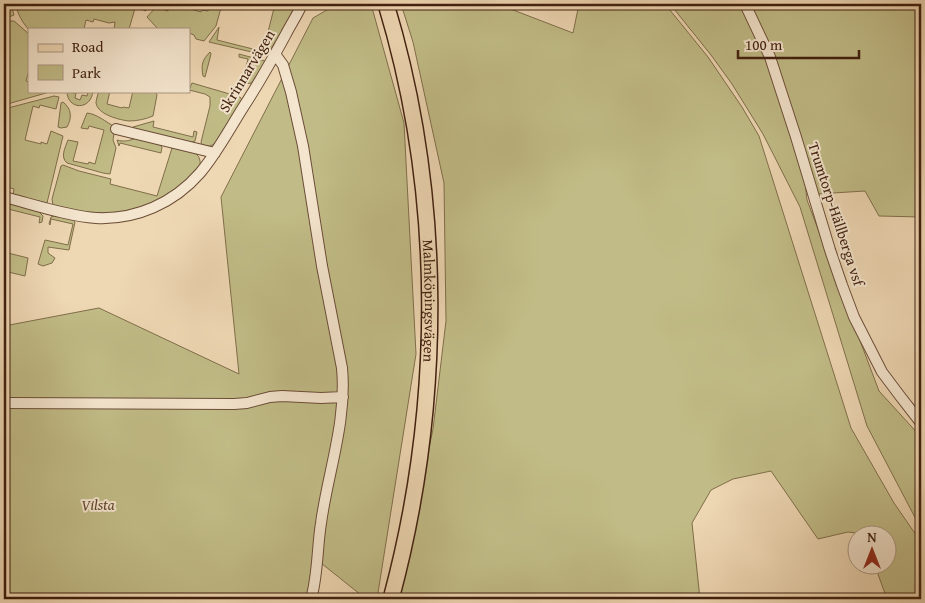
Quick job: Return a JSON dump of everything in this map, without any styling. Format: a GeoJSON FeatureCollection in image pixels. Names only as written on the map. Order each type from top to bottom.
{"type":"FeatureCollection","features":[{"type":"Feature","properties":{"kind":"main road","name":"Malmköpingsvägen"},"geometry":{"type":"LineString","coordinates":[[386,4],[409,97],[419,158],[428,239],[430,297],[426,414],[409,524],[391,599]]}},
{"type":"Feature","properties":{"kind":"street","name":"Skrinnarvägen"},"geometry":{"type":"LineString","coordinates":[[4,197],[81,216],[108,218],[124,217],[139,213],[154,208],[170,198],[185,188],[195,178],[215,153],[275,54],[302,4]]}},
{"type":"Feature","properties":{"kind":"street","name":"Trumtorp-Hällberga vsf"},"geometry":{"type":"LineString","coordinates":[[745,4],[770,57],[830,250],[854,316],[882,372],[921,423]]}},
{"type":"Feature","properties":{"kind":"street"},"geometry":{"type":"LineString","coordinates":[[275,54],[283,65],[303,146],[322,266],[344,385],[321,523],[311,599]]}},
{"type":"Feature","properties":{"kind":"street"},"geometry":{"type":"LineString","coordinates":[[116,129],[215,153]]}},
{"type":"Feature","properties":{"kind":"street"},"geometry":{"type":"LineString","coordinates":[[4,403],[234,404],[282,396],[343,397]]}},
{"type":"Feature","properties":{"kind":"green space"},"geometry":{"type":"Polygon","coordinates":[[[4,4],[11,4],[14,15],[4,19],[4,4]]]}},
{"type":"Feature","properties":{"kind":"green space"},"geometry":{"type":"Polygon","coordinates":[[[15,4],[154,4],[145,11],[136,5],[129,28],[114,28],[115,22],[109,23],[94,19],[93,22],[86,20],[84,28],[28,29],[20,18],[15,4]]]}},
{"type":"Feature","properties":{"kind":"green space"},"geometry":{"type":"Polygon","coordinates":[[[164,4],[187,4],[187,8],[201,12],[202,10],[208,11],[210,4],[222,4],[216,26],[204,41],[196,39],[194,35],[190,33],[190,28],[157,28],[147,17],[156,7],[168,11],[169,6],[164,4]]]}},
{"type":"Feature","properties":{"kind":"green space"},"geometry":{"type":"Polygon","coordinates":[[[275,4],[296,4],[268,54],[209,42],[219,27],[217,40],[261,51],[263,44],[265,44],[275,4]]]}},
{"type":"Feature","properties":{"kind":"green space","name":"Vilsta"},"geometry":{"type":"Polygon","coordinates":[[[337,4],[371,4],[404,123],[416,354],[377,599],[366,599],[321,563],[314,599],[4,599],[4,326],[99,308],[239,374],[221,197],[313,18],[337,4]]]}},
{"type":"Feature","properties":{"kind":"green space"},"geometry":{"type":"Polygon","coordinates":[[[401,4],[507,4],[508,8],[573,33],[579,4],[665,4],[708,57],[759,136],[851,428],[894,503],[921,541],[921,599],[887,599],[879,576],[898,576],[898,526],[848,526],[848,532],[818,539],[771,471],[733,479],[711,490],[692,523],[700,599],[398,599],[433,429],[446,321],[444,183],[413,42],[401,4]]]}},
{"type":"Feature","properties":{"kind":"green space"},"geometry":{"type":"Polygon","coordinates":[[[670,4],[740,4],[753,28],[767,60],[805,183],[807,200],[879,391],[921,437],[921,527],[867,426],[800,207],[763,134],[732,84],[670,4]]]}},
{"type":"Feature","properties":{"kind":"green space"},"geometry":{"type":"Polygon","coordinates":[[[748,4],[921,4],[921,217],[879,216],[865,191],[817,194],[748,4]]]}},
{"type":"Feature","properties":{"kind":"green space"},"geometry":{"type":"Polygon","coordinates":[[[14,21],[28,33],[28,74],[26,81],[28,82],[28,92],[50,92],[4,105],[4,22],[14,21]]]}},
{"type":"Feature","properties":{"kind":"green space"},"geometry":{"type":"Polygon","coordinates":[[[210,52],[205,77],[203,76],[202,69],[203,63],[210,52]]]}},
{"type":"Feature","properties":{"kind":"green space"},"geometry":{"type":"Polygon","coordinates":[[[239,54],[265,61],[252,83],[242,84],[248,59],[239,57],[239,54]]]}},
{"type":"Feature","properties":{"kind":"green space"},"geometry":{"type":"Polygon","coordinates":[[[192,83],[240,97],[242,100],[215,143],[210,146],[202,145],[201,142],[210,106],[210,97],[190,90],[192,83]]]}},
{"type":"Feature","properties":{"kind":"green space"},"geometry":{"type":"Polygon","coordinates":[[[67,92],[73,92],[76,93],[75,98],[80,100],[82,95],[87,96],[88,92],[93,92],[91,98],[84,105],[75,105],[68,97],[67,92]]]}},
{"type":"Feature","properties":{"kind":"green space"},"geometry":{"type":"Polygon","coordinates":[[[99,92],[110,92],[107,104],[129,108],[133,92],[156,92],[157,95],[153,116],[141,120],[129,121],[105,114],[96,102],[99,92]]]}},
{"type":"Feature","properties":{"kind":"green space"},"geometry":{"type":"Polygon","coordinates":[[[54,96],[59,97],[56,109],[40,105],[39,108],[33,106],[25,140],[47,144],[51,131],[63,136],[47,203],[13,195],[14,189],[4,186],[4,109],[54,96]]]}},
{"type":"Feature","properties":{"kind":"green space"},"geometry":{"type":"Polygon","coordinates":[[[63,102],[70,111],[70,120],[67,127],[61,128],[58,127],[61,103],[63,102]]]}},
{"type":"Feature","properties":{"kind":"green space"},"geometry":{"type":"Polygon","coordinates":[[[87,113],[115,127],[113,140],[116,148],[110,174],[65,161],[64,152],[68,140],[78,142],[73,161],[95,164],[104,130],[89,126],[88,129],[81,128],[87,113]]]}},
{"type":"Feature","properties":{"kind":"green space"},"geometry":{"type":"Polygon","coordinates":[[[154,121],[153,127],[193,137],[194,131],[197,132],[195,141],[190,143],[134,129],[133,127],[154,121]]]}},
{"type":"Feature","properties":{"kind":"green space"},"geometry":{"type":"Polygon","coordinates":[[[136,138],[160,145],[162,147],[161,153],[120,143],[119,146],[117,140],[126,141],[136,138]]]}},
{"type":"Feature","properties":{"kind":"green space"},"geometry":{"type":"Polygon","coordinates":[[[172,148],[195,153],[200,160],[200,165],[182,185],[153,203],[137,209],[103,213],[86,212],[53,205],[52,199],[61,166],[63,165],[111,179],[110,184],[157,196],[172,148]]]}},
{"type":"Feature","properties":{"kind":"green space"},"geometry":{"type":"Polygon","coordinates":[[[4,202],[38,211],[43,216],[42,222],[39,223],[40,217],[4,208],[4,202]]]}},
{"type":"Feature","properties":{"kind":"green space"},"geometry":{"type":"Polygon","coordinates":[[[56,215],[75,222],[69,250],[48,247],[48,253],[55,258],[52,263],[43,266],[38,264],[45,240],[68,245],[73,224],[51,219],[50,225],[51,217],[56,215]]]}},
{"type":"Feature","properties":{"kind":"green space"},"geometry":{"type":"Polygon","coordinates":[[[4,252],[28,258],[25,276],[4,271],[4,252]]]}}]}
